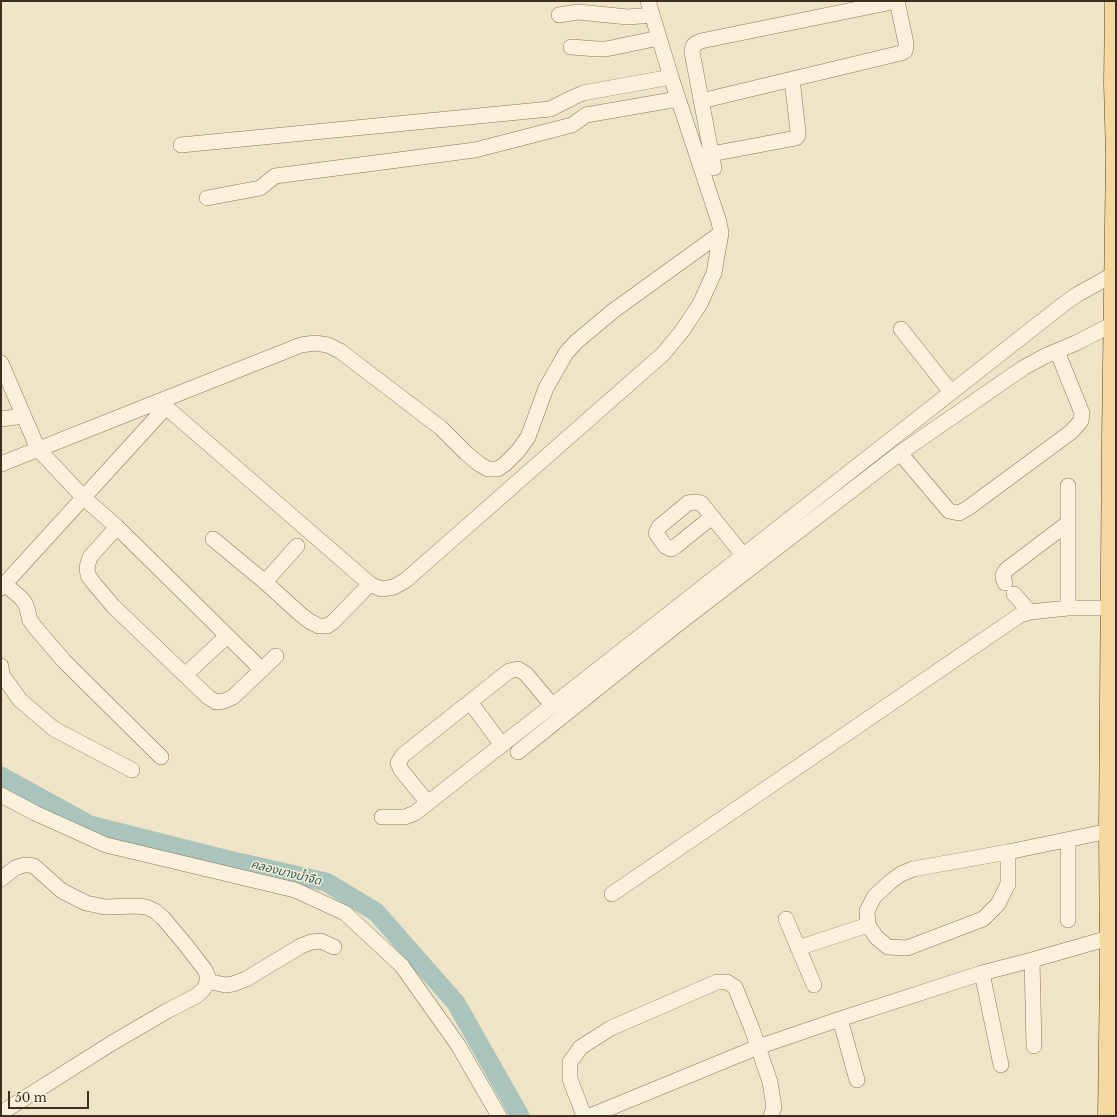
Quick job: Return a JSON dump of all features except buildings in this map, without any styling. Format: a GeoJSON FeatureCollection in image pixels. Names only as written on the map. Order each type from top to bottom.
{"type":"FeatureCollection","features":[{"type":"Feature","properties":{"kind":"main road"},"geometry":{"type":"LineString","coordinates":[[1108,1116],[1110,970],[1110,608],[1116,156],[1114,40],[1115,1]]}},
{"type":"Feature","properties":{"kind":"street"},"geometry":{"type":"LineString","coordinates":[[701,101],[792,79],[901,54],[906,47],[906,43],[897,1],[701,41],[695,44],[692,52],[701,101],[713,161],[796,138],[798,131],[792,79]]}},
{"type":"Feature","properties":{"kind":"street"},"geometry":{"type":"LineString","coordinates":[[165,403],[370,584],[381,589],[394,586],[406,580],[663,354],[700,304],[714,273],[721,234],[719,222],[678,99],[650,8],[628,17],[578,12],[560,15]]}},
{"type":"Feature","properties":{"kind":"street"},"geometry":{"type":"LineString","coordinates":[[571,47],[606,49],[659,38]]}},
{"type":"Feature","properties":{"kind":"street"},"geometry":{"type":"LineString","coordinates":[[181,145],[550,109],[584,93],[671,77]]}},
{"type":"Feature","properties":{"kind":"street"},"geometry":{"type":"LineString","coordinates":[[207,198],[260,188],[275,176],[476,150],[572,125],[586,115],[678,99]]}},
{"type":"Feature","properties":{"kind":"street"},"geometry":{"type":"LineString","coordinates":[[1,464],[165,403],[301,345],[315,343],[328,345],[340,351],[441,428],[479,464],[488,469],[498,469],[518,451],[528,437],[546,388],[566,353],[576,342],[613,311],[721,234]]}},
{"type":"Feature","properties":{"kind":"street"},"geometry":{"type":"LineString","coordinates":[[382,817],[405,817],[415,813],[1065,303],[1114,274]]}},
{"type":"Feature","properties":{"kind":"street"},"geometry":{"type":"LineString","coordinates":[[518,752],[673,628],[900,452],[1023,368],[1113,324]]}},
{"type":"Feature","properties":{"kind":"street"},"geometry":{"type":"LineString","coordinates":[[901,329],[951,392]]}},
{"type":"Feature","properties":{"kind":"street"},"geometry":{"type":"LineString","coordinates":[[900,452],[949,511],[959,512],[968,508],[1071,432],[1081,421],[1082,413],[1057,351]]}},
{"type":"Feature","properties":{"kind":"street"},"geometry":{"type":"LineString","coordinates":[[1,363],[38,449],[84,498],[117,527],[262,670]]}},
{"type":"Feature","properties":{"kind":"street"},"geometry":{"type":"LineString","coordinates":[[161,757],[59,655],[30,620],[26,605],[22,599],[3,586],[84,498],[165,403]]}},
{"type":"Feature","properties":{"kind":"street"},"geometry":{"type":"LineString","coordinates":[[1,419],[23,416]]}},
{"type":"Feature","properties":{"kind":"street"},"geometry":{"type":"LineString","coordinates":[[1068,486],[1068,608]]}},
{"type":"Feature","properties":{"kind":"street"},"geometry":{"type":"LineString","coordinates":[[712,517],[743,556]]}},
{"type":"Feature","properties":{"kind":"street"},"geometry":{"type":"LineString","coordinates":[[1030,612],[1009,589],[1003,575],[1006,570],[1068,523]]}},
{"type":"Feature","properties":{"kind":"street"},"geometry":{"type":"LineString","coordinates":[[117,527],[90,557],[87,567],[88,575],[113,606],[208,697],[216,702],[224,701],[233,697],[276,656]]}},
{"type":"Feature","properties":{"kind":"street"},"geometry":{"type":"LineString","coordinates":[[213,539],[265,582],[299,613],[309,621],[319,626],[327,626],[333,622],[370,584]]}},
{"type":"Feature","properties":{"kind":"street"},"geometry":{"type":"LineString","coordinates":[[265,582],[297,546]]}},
{"type":"Feature","properties":{"kind":"street"},"geometry":{"type":"LineString","coordinates":[[612,894],[1020,615],[1030,612],[1068,608],[1110,608]]}},
{"type":"Feature","properties":{"kind":"street"},"geometry":{"type":"LineString","coordinates":[[185,676],[227,636]]}},
{"type":"Feature","properties":{"kind":"street"},"geometry":{"type":"LineString","coordinates":[[1,666],[2,675],[20,700],[54,729],[132,770]]}},
{"type":"Feature","properties":{"kind":"street"},"geometry":{"type":"LineString","coordinates":[[428,803],[401,770],[398,763],[404,755],[508,671],[518,669],[526,674],[552,705]]}},
{"type":"Feature","properties":{"kind":"street"},"geometry":{"type":"LineString","coordinates":[[470,702],[502,745]]}},
{"type":"Feature","properties":{"kind":"street"},"geometry":{"type":"LineString","coordinates":[[1,795],[35,813],[106,845],[295,890],[345,913],[402,966],[458,1045],[499,1116]]}},
{"type":"Feature","properties":{"kind":"street"},"geometry":{"type":"LineString","coordinates":[[1008,852],[1008,884],[998,904],[983,919],[907,948],[888,947],[876,937],[868,925],[868,911],[874,897],[901,874],[913,869],[1008,852],[1109,831]]}},
{"type":"Feature","properties":{"kind":"street"},"geometry":{"type":"LineString","coordinates":[[1068,840],[1068,920]]}},
{"type":"Feature","properties":{"kind":"street"},"geometry":{"type":"LineString","coordinates":[[1,879],[15,868],[24,865],[34,866],[62,890],[86,903],[104,907],[146,907],[155,911],[163,918],[205,970],[208,977],[208,981],[196,996],[112,1043],[1,1112]]}},
{"type":"Feature","properties":{"kind":"street"},"geometry":{"type":"LineString","coordinates":[[786,919],[814,985]]}},
{"type":"Feature","properties":{"kind":"street"},"geometry":{"type":"LineString","coordinates":[[798,948],[868,925]]}},
{"type":"Feature","properties":{"kind":"street"},"geometry":{"type":"LineString","coordinates":[[590,1116],[758,1047],[982,973],[1109,938]]}},
{"type":"Feature","properties":{"kind":"street"},"geometry":{"type":"LineString","coordinates":[[208,981],[225,985],[234,984],[300,946],[311,942],[321,941],[334,947]]}},
{"type":"Feature","properties":{"kind":"street"},"geometry":{"type":"LineString","coordinates":[[1032,960],[1034,1046]]}},
{"type":"Feature","properties":{"kind":"street"},"geometry":{"type":"LineString","coordinates":[[982,973],[1001,1065]]}},
{"type":"Feature","properties":{"kind":"street"},"geometry":{"type":"LineString","coordinates":[[584,1116],[570,1079],[570,1062],[581,1047],[611,1028],[717,982],[727,982],[736,987],[770,1082],[774,1107],[771,1116]]}},
{"type":"Feature","properties":{"kind":"street"},"geometry":{"type":"LineString","coordinates":[[840,1019],[857,1080]]}},
{"type":"Feature","properties":{"kind":"waterway","name":"คลองบางน้ำจืด"},"geometry":{"type":"LineString","coordinates":[[1,776],[90,825],[229,860],[326,882],[376,912],[456,1003],[520,1116]]}}]}
